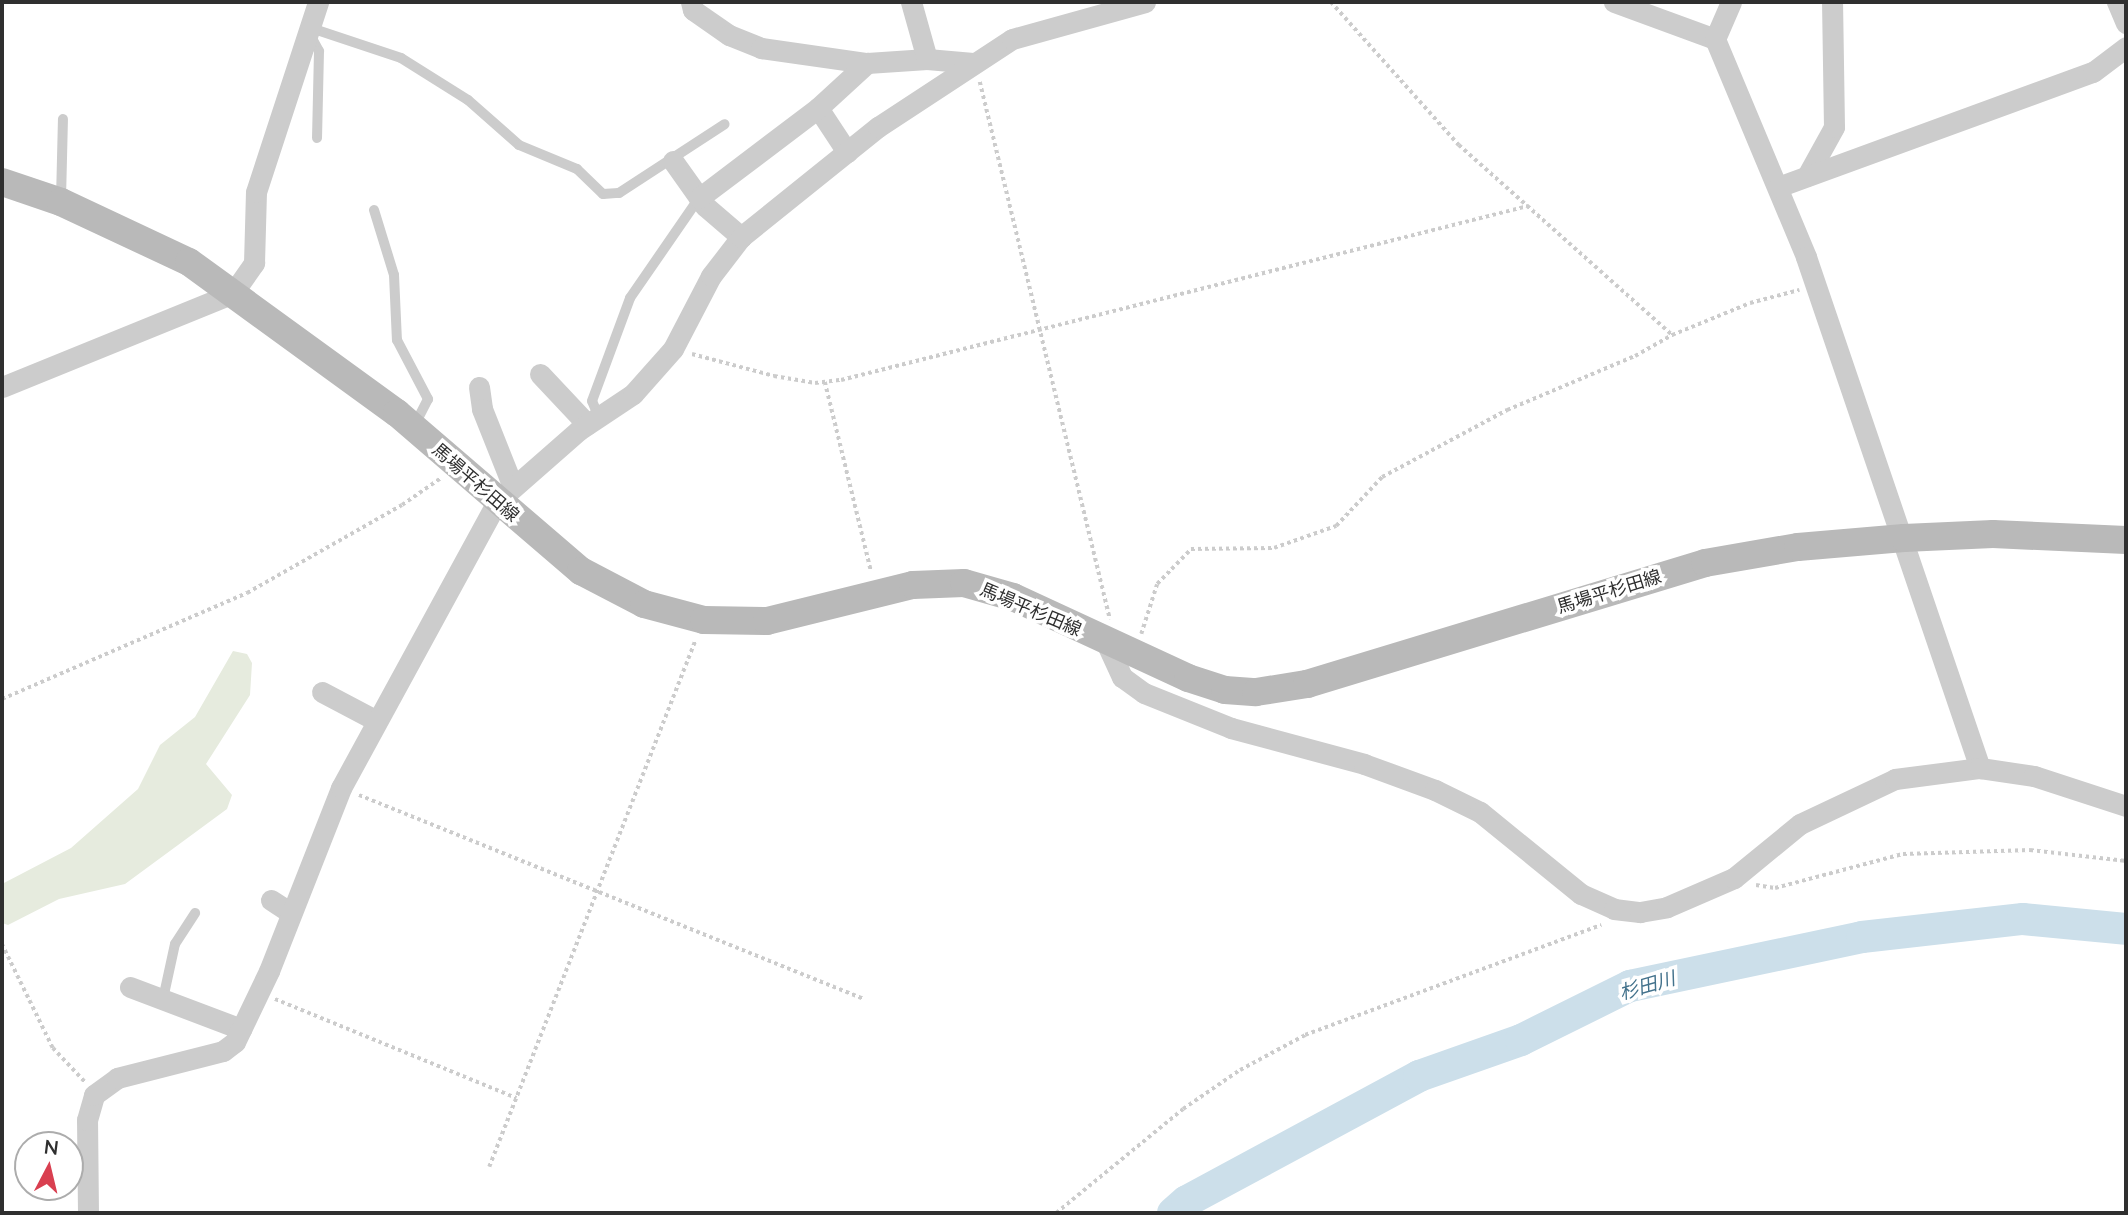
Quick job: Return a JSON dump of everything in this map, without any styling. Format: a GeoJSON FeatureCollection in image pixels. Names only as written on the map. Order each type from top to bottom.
{"type":"FeatureCollection","features":[{"type":"Feature","properties":{"kind":"main road","name":"馬場平杉田線"},"geometry":{"type":"LineString","coordinates":[[2,182],[61,202],[189,262],[413,427],[457,466],[505,495],[581,571],[644,604],[704,620],[767,621],[930,582],[979,585],[1213,687],[1274,691],[1705,563],[1798,547],[1904,538],[1993,534],[2126,540]]}},
{"type":"Feature","properties":{"kind":"street"},"geometry":{"type":"LineString","coordinates":[[2,387],[233,293],[254,263],[256,192],[318,2]]}},
{"type":"Feature","properties":{"kind":"street"},"geometry":{"type":"LineString","coordinates":[[911,2],[927,59]]}},
{"type":"Feature","properties":{"kind":"street"},"geometry":{"type":"LineString","coordinates":[[88,1213],[88,1120],[94,1095],[117,1078],[223,1051],[235,1042],[258,993],[341,788],[376,720],[505,495],[593,420],[633,394],[673,349],[711,276],[741,237],[847,152],[1012,39],[1146,2]]}},
{"type":"Feature","properties":{"kind":"street"},"geometry":{"type":"LineString","coordinates":[[1614,2],[1716,39]]}},
{"type":"Feature","properties":{"kind":"street"},"geometry":{"type":"LineString","coordinates":[[1731,2],[1716,39],[1779,187],[1816,285],[1980,768]]}},
{"type":"Feature","properties":{"kind":"street"},"geometry":{"type":"LineString","coordinates":[[1807,176],[1834,127],[1832,2]]}},
{"type":"Feature","properties":{"kind":"street"},"geometry":{"type":"LineString","coordinates":[[2117,2],[2126,23]]}},
{"type":"Feature","properties":{"kind":"street"},"geometry":{"type":"LineString","coordinates":[[686,5],[729,35],[761,48],[867,63],[927,59],[974,63]]}},
{"type":"Feature","properties":{"kind":"street"},"geometry":{"type":"LineString","coordinates":[[1779,187],[2093,72],[2126,47]]}},
{"type":"Feature","properties":{"kind":"street"},"geometry":{"type":"LineString","coordinates":[[699,198],[818,108],[867,63]]}},
{"type":"Feature","properties":{"kind":"street"},"geometry":{"type":"LineString","coordinates":[[818,108],[847,152]]}},
{"type":"Feature","properties":{"kind":"street"},"geometry":{"type":"LineString","coordinates":[[673,161],[699,198],[741,237]]}},
{"type":"Feature","properties":{"kind":"street"},"geometry":{"type":"LineString","coordinates":[[540,374],[593,420]]}},
{"type":"Feature","properties":{"kind":"street"},"geometry":{"type":"LineString","coordinates":[[479,387],[482,409],[505,495]]}},
{"type":"Feature","properties":{"kind":"street"},"geometry":{"type":"LineString","coordinates":[[1105,640],[1122,677],[1144,693],[1231,729],[1364,764],[1435,790],[1508,831],[1596,903],[1640,912],[1667,907],[1725,881],[1800,824],[1895,779],[1980,768],[2034,776],[2126,806]]}},
{"type":"Feature","properties":{"kind":"street"},"geometry":{"type":"LineString","coordinates":[[322,692],[376,720]]}},
{"type":"Feature","properties":{"kind":"street"},"geometry":{"type":"LineString","coordinates":[[271,900],[291,913]]}},
{"type":"Feature","properties":{"kind":"street"},"geometry":{"type":"LineString","coordinates":[[130,987],[241,1029]]}},
{"type":"Feature","properties":{"kind":"lane"},"geometry":{"type":"LineString","coordinates":[[310,31],[319,51],[317,138]]}},
{"type":"Feature","properties":{"kind":"lane"},"geometry":{"type":"LineString","coordinates":[[310,31],[401,58],[468,100],[519,145],[578,169],[603,194],[619,192],[673,161],[726,124]]}},
{"type":"Feature","properties":{"kind":"lane"},"geometry":{"type":"LineString","coordinates":[[61,202],[63,118]]}},
{"type":"Feature","properties":{"kind":"lane"},"geometry":{"type":"LineString","coordinates":[[593,420],[592,401],[630,298],[699,198]]}},
{"type":"Feature","properties":{"kind":"lane"},"geometry":{"type":"LineString","coordinates":[[374,210],[394,275],[397,340],[428,399],[413,427]]}},
{"type":"Feature","properties":{"kind":"lane"},"geometry":{"type":"LineString","coordinates":[[163,999],[175,944],[195,913]]}},
{"type":"Feature","properties":{"kind":"path"},"geometry":{"type":"LineString","coordinates":[[1331,2],[1459,145],[1672,335]]}},
{"type":"Feature","properties":{"kind":"path"},"geometry":{"type":"LineString","coordinates":[[974,63],[1112,626],[1105,640]]}},
{"type":"Feature","properties":{"kind":"path"},"geometry":{"type":"LineString","coordinates":[[673,349],[774,376],[825,382],[1528,206]]}},
{"type":"Feature","properties":{"kind":"path"},"geometry":{"type":"LineString","coordinates":[[1137,646],[1157,584],[1191,549],[1274,548],[1336,526],[1382,477],[1507,410],[1635,356],[1672,335],[1750,303],[1816,285]]}},
{"type":"Feature","properties":{"kind":"path"},"geometry":{"type":"LineString","coordinates":[[825,382],[876,594]]}},
{"type":"Feature","properties":{"kind":"path"},"geometry":{"type":"LineString","coordinates":[[2,699],[247,593],[402,505],[457,466]]}},
{"type":"Feature","properties":{"kind":"path"},"geometry":{"type":"LineString","coordinates":[[489,1167],[704,620]]}},
{"type":"Feature","properties":{"kind":"path"},"geometry":{"type":"LineString","coordinates":[[341,788],[864,999]]}},
{"type":"Feature","properties":{"kind":"path"},"geometry":{"type":"LineString","coordinates":[[1725,881],[1775,888],[1903,854],[2030,850],[2126,861]]}},
{"type":"Feature","properties":{"kind":"path"},"geometry":{"type":"LineString","coordinates":[[1056,1213],[1183,1109],[1240,1070],[1305,1035],[1640,912]]}},
{"type":"Feature","properties":{"kind":"path"},"geometry":{"type":"LineString","coordinates":[[2,944],[53,1048],[94,1095]]}},
{"type":"Feature","properties":{"kind":"path"},"geometry":{"type":"LineString","coordinates":[[258,993],[516,1098]]}},
{"type":"Feature","properties":{"kind":"shaded area"},"geometry":{"type":"Polygon","coordinates":[[[233,651],[247,654],[252,663],[250,695],[206,764],[232,795],[227,809],[125,884],[59,899],[8,925],[2,923],[2,884],[71,848],[138,789],[160,745],[195,717],[233,651]]]}},
{"type":"Feature","properties":{"kind":"waterway","name":"杉田川"},"geometry":{"type":"LineString","coordinates":[[1173,1213],[1187,1201],[1419,1076],[1521,1040],[1630,986],[1862,937],[2023,919],[2126,929]]}}]}
